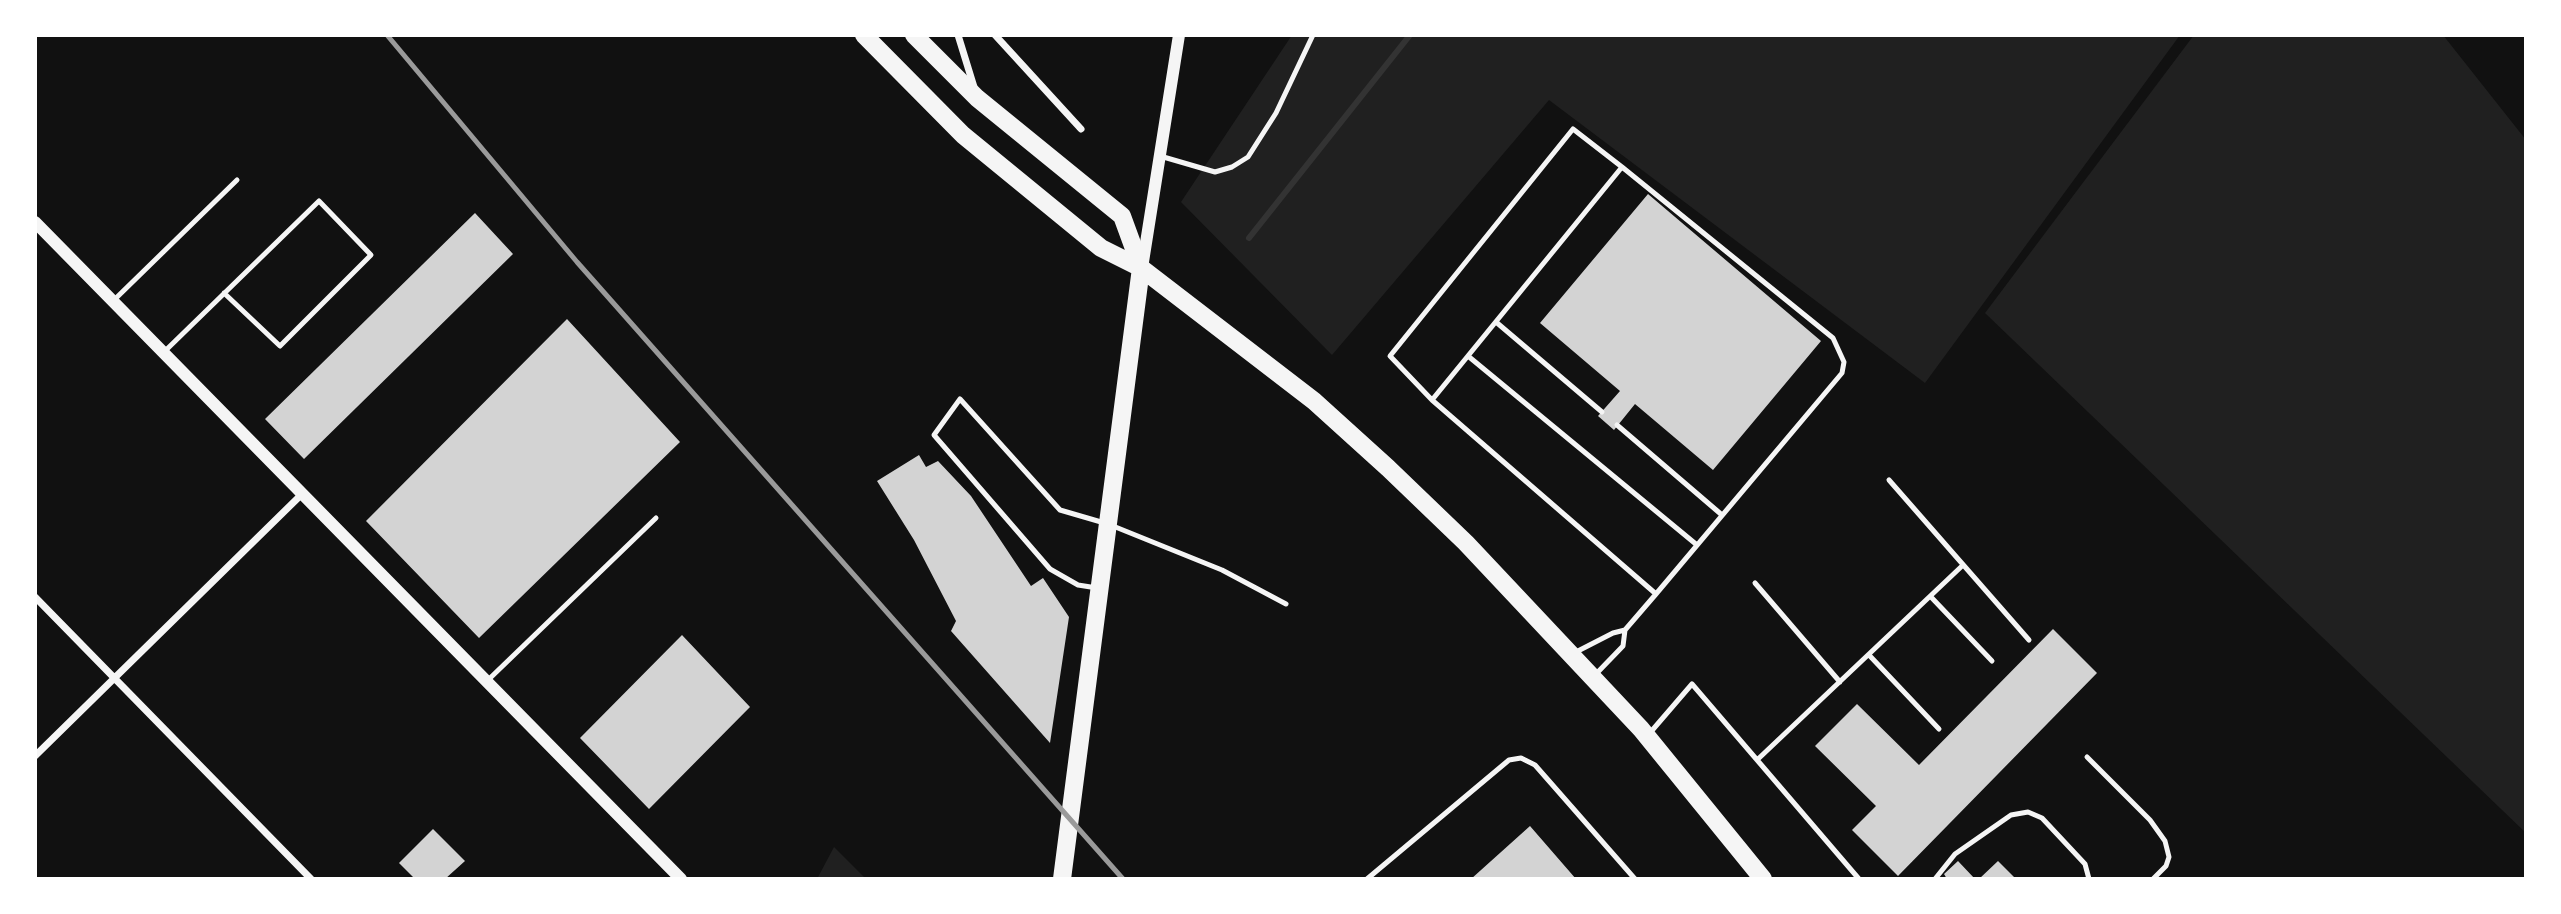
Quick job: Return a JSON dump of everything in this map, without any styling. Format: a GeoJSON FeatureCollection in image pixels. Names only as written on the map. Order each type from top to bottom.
{"type":"FeatureCollection","features":[{"type":"Feature","properties":{"kind":"main road"},"geometry":{"type":"LineString","coordinates":[[864,35],[962,135],[1101,248],[1142,268],[1314,401],[1466,543],[1647,736],[1763,879]]}},
{"type":"Feature","properties":{"kind":"main road"},"geometry":{"type":"LineString","coordinates":[[914,35],[977,98],[1122,216],[1142,268],[1062,879]]}},
{"type":"Feature","properties":{"kind":"street"},"geometry":{"type":"LineString","coordinates":[[958,35],[977,98]]}},
{"type":"Feature","properties":{"kind":"street"},"geometry":{"type":"LineString","coordinates":[[995,35],[1081,129]]}},
{"type":"Feature","properties":{"kind":"street"},"geometry":{"type":"LineString","coordinates":[[1142,268],[1179,35]]}},
{"type":"Feature","properties":{"kind":"street"},"geometry":{"type":"LineString","coordinates":[[35,222],[681,879]]}},
{"type":"Feature","properties":{"kind":"street"},"geometry":{"type":"LineString","coordinates":[[35,756],[301,495]]}},
{"type":"Feature","properties":{"kind":"street"},"geometry":{"type":"LineString","coordinates":[[35,597],[312,879]]}},
{"type":"Feature","properties":{"kind":"lane"},"geometry":{"type":"LineString","coordinates":[[1160,156],[1215,172],[1232,167],[1248,157],[1276,113],[1313,35]]}},
{"type":"Feature","properties":{"kind":"lane"},"geometry":{"type":"LineString","coordinates":[[1592,678],[1622,646],[1625,631],[1842,373],[1844,362],[1833,338],[1573,129],[1390,356],[1432,400],[1656,594]]}},
{"type":"Feature","properties":{"kind":"lane"},"geometry":{"type":"LineString","coordinates":[[1432,400],[1622,167]]}},
{"type":"Feature","properties":{"kind":"lane"},"geometry":{"type":"LineString","coordinates":[[112,302],[237,180]]}},
{"type":"Feature","properties":{"kind":"lane"},"geometry":{"type":"LineString","coordinates":[[162,353],[319,201],[371,255],[280,346],[225,293]]}},
{"type":"Feature","properties":{"kind":"lane"},"geometry":{"type":"LineString","coordinates":[[1496,322],[1602,412]]}},
{"type":"Feature","properties":{"kind":"lane"},"geometry":{"type":"LineString","coordinates":[[1468,356],[1697,545]]}},
{"type":"Feature","properties":{"kind":"lane"},"geometry":{"type":"LineString","coordinates":[[1100,588],[1078,584],[1050,569],[934,435],[960,399],[1060,510],[1108,524],[1222,570],[1286,604]]}},
{"type":"Feature","properties":{"kind":"lane"},"geometry":{"type":"LineString","coordinates":[[1617,425],[1722,515]]}},
{"type":"Feature","properties":{"kind":"lane"},"geometry":{"type":"LineString","coordinates":[[1889,480],[2029,640]]}},
{"type":"Feature","properties":{"kind":"lane"},"geometry":{"type":"LineString","coordinates":[[486,682],[656,518]]}},
{"type":"Feature","properties":{"kind":"lane"},"geometry":{"type":"LineString","coordinates":[[1756,760],[1962,566]]}},
{"type":"Feature","properties":{"kind":"lane"},"geometry":{"type":"LineString","coordinates":[[1755,583],[1840,682]]}},
{"type":"Feature","properties":{"kind":"lane"},"geometry":{"type":"LineString","coordinates":[[1931,597],[1992,661]]}},
{"type":"Feature","properties":{"kind":"lane"},"geometry":{"type":"LineString","coordinates":[[1571,654],[1613,633],[1625,631]]}},
{"type":"Feature","properties":{"kind":"lane"},"geometry":{"type":"LineString","coordinates":[[1869,655],[1939,729]]}},
{"type":"Feature","properties":{"kind":"lane"},"geometry":{"type":"LineString","coordinates":[[1647,736],[1692,684],[1858,879]]}},
{"type":"Feature","properties":{"kind":"lane"},"geometry":{"type":"LineString","coordinates":[[2087,757],[2151,820],[2165,841],[2169,857],[2166,866],[2153,879]]}},
{"type":"Feature","properties":{"kind":"lane"},"geometry":{"type":"LineString","coordinates":[[1367,879],[1509,760],[1521,758],[1535,765],[1635,879]]}},
{"type":"Feature","properties":{"kind":"lane"},"geometry":{"type":"LineString","coordinates":[[1935,879],[1955,854],[2011,814],[2028,812],[2042,818],[2085,864],[2089,879]]}},
{"type":"Feature","properties":{"kind":"shaded area"},"geometry":{"type":"Polygon","coordinates":[[[1292,35],[2180,35],[1925,383],[1549,100],[1332,355],[1181,202],[1292,35]]]}},
{"type":"Feature","properties":{"kind":"shaded area"},"geometry":{"type":"Polygon","coordinates":[[[2194,35],[2443,35],[2526,140],[2526,833],[1985,313],[2194,35]]]}},
{"type":"Feature","properties":{"kind":"shaded area"},"geometry":{"type":"Polygon","coordinates":[[[834,847],[866,879],[817,879],[834,847]]]}},
{"type":"Feature","properties":{"kind":"building"},"geometry":{"type":"Polygon","coordinates":[[[1648,194],[1821,341],[1713,470],[1635,404],[1614,430],[1598,416],[1620,391],[1540,323],[1648,194]]]}},
{"type":"Feature","properties":{"kind":"building"},"geometry":{"type":"Polygon","coordinates":[[[475,213],[513,254],[304,459],[265,419],[475,213]]]}},
{"type":"Feature","properties":{"kind":"building"},"geometry":{"type":"Polygon","coordinates":[[[567,319],[680,442],[479,638],[366,521],[567,319]]]}},
{"type":"Feature","properties":{"kind":"building"},"geometry":{"type":"Polygon","coordinates":[[[919,455],[926,467],[938,461],[971,496],[1031,586],[1043,578],[1069,617],[1050,743],[951,631],[956,621],[914,540],[877,481],[919,455]]]}},
{"type":"Feature","properties":{"kind":"building"},"geometry":{"type":"Polygon","coordinates":[[[2053,629],[2097,673],[1898,876],[1852,830],[1876,806],[1815,746],[1857,704],[1919,765],[2053,629]]]}},
{"type":"Feature","properties":{"kind":"building"},"geometry":{"type":"Polygon","coordinates":[[[682,635],[750,707],[649,809],[580,738],[682,635]]]}},
{"type":"Feature","properties":{"kind":"building"},"geometry":{"type":"Polygon","coordinates":[[[1530,826],[1576,879],[1471,879],[1530,826]]]}},
{"type":"Feature","properties":{"kind":"building"},"geometry":{"type":"Polygon","coordinates":[[[433,829],[465,861],[445,879],[415,879],[399,863],[433,829]]]}},
{"type":"Feature","properties":{"kind":"building"},"geometry":{"type":"Polygon","coordinates":[[[1958,861],[1975,879],[1947,879],[1944,874],[1958,861]]]}},
{"type":"Feature","properties":{"kind":"building"},"geometry":{"type":"Polygon","coordinates":[[[1998,861],[2016,879],[1979,879],[1998,861]]]}},
{"type":"Feature","properties":{"kind":"waterway"},"geometry":{"type":"LineString","coordinates":[[1249,238],[1410,35]]}},
{"type":"Feature","properties":{"kind":"railway"},"geometry":{"type":"LineString","coordinates":[[387,35],[577,262],[1123,879]]}}]}
